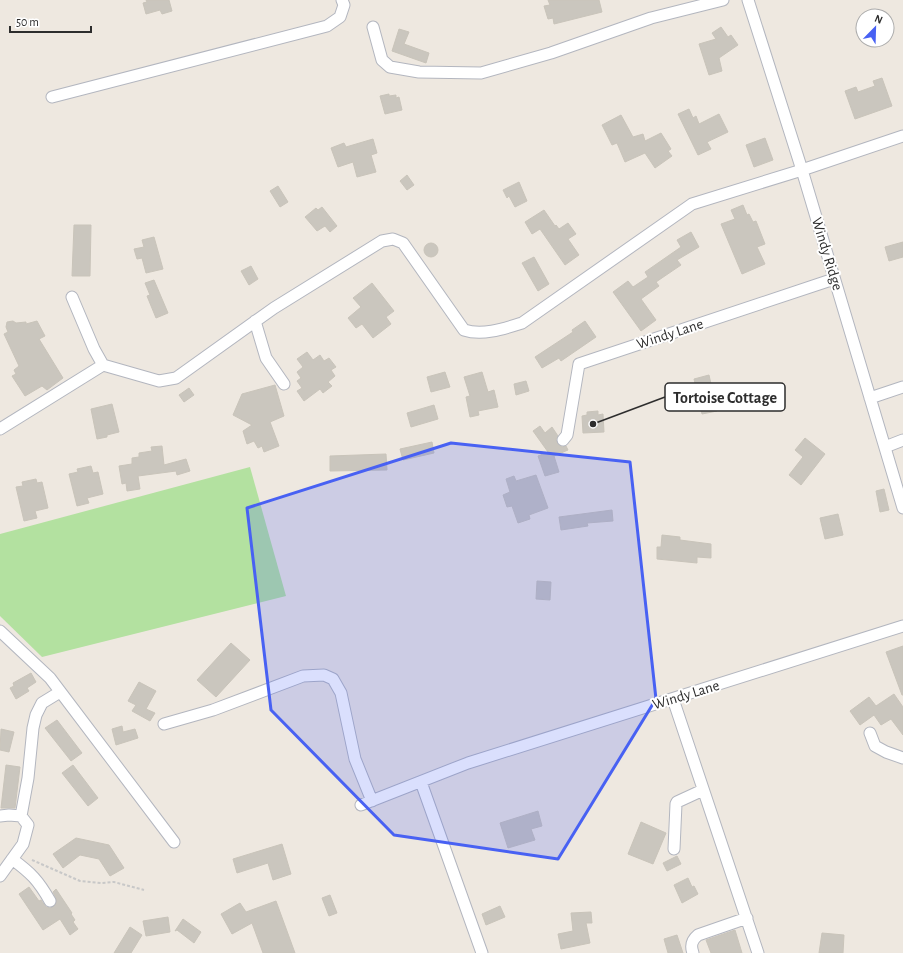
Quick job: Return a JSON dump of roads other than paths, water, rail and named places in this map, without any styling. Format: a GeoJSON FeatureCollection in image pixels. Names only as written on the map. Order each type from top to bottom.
{"type":"FeatureCollection","features":[{"type":"Feature","properties":{"kind":"street"},"geometry":{"type":"LineString","coordinates":[[52,97],[327,26],[340,17],[344,5],[342,0]]}},
{"type":"Feature","properties":{"kind":"street"},"geometry":{"type":"LineString","coordinates":[[373,26],[382,60],[390,67],[419,72],[481,73],[551,53],[651,18],[723,0]]}},
{"type":"Feature","properties":{"kind":"street","name":"Windy Ridge"},"geometry":{"type":"LineString","coordinates":[[748,0],[802,170],[903,508]]}},
{"type":"Feature","properties":{"kind":"street"},"geometry":{"type":"LineString","coordinates":[[72,298],[94,349],[103,365],[159,381],[168,380],[176,378],[274,308],[382,241],[393,239],[403,243],[464,330],[472,333],[502,329],[522,323],[692,204],[802,170],[903,136]]}},
{"type":"Feature","properties":{"kind":"street","name":"Windy Lane"},"geometry":{"type":"LineString","coordinates":[[563,440],[567,435],[579,364],[834,279]]}},
{"type":"Feature","properties":{"kind":"street"},"geometry":{"type":"LineString","coordinates":[[255,321],[266,358],[284,384]]}},
{"type":"Feature","properties":{"kind":"street"},"geometry":{"type":"LineString","coordinates":[[0,429],[103,365]]}},
{"type":"Feature","properties":{"kind":"street"},"geometry":{"type":"LineString","coordinates":[[870,398],[903,387]]}},
{"type":"Feature","properties":{"kind":"street"},"geometry":{"type":"LineString","coordinates":[[885,447],[903,440]]}},
{"type":"Feature","properties":{"kind":"street","name":"Windy Lane"},"geometry":{"type":"LineString","coordinates":[[164,724],[213,710],[303,676],[324,675],[333,679],[340,693],[366,803],[468,763],[903,626]]}},
{"type":"Feature","properties":{"kind":"street"},"geometry":{"type":"LineString","coordinates":[[0,631],[50,678],[174,842]]}},
{"type":"Feature","properties":{"kind":"street"},"geometry":{"type":"LineString","coordinates":[[21,816],[28,778],[33,728],[36,715],[42,703],[60,692]]}},
{"type":"Feature","properties":{"kind":"street"},"geometry":{"type":"LineString","coordinates":[[672,699],[758,953]]}},
{"type":"Feature","properties":{"kind":"street"},"geometry":{"type":"LineString","coordinates":[[870,733],[875,746],[903,758]]}},
{"type":"Feature","properties":{"kind":"street"},"geometry":{"type":"LineString","coordinates":[[422,782],[482,953]]}},
{"type":"Feature","properties":{"kind":"street"},"geometry":{"type":"LineString","coordinates":[[674,849],[676,804],[679,801],[703,790]]}},
{"type":"Feature","properties":{"kind":"street"},"geometry":{"type":"LineString","coordinates":[[0,816],[21,816],[28,825],[23,844],[0,876]]}},
{"type":"Feature","properties":{"kind":"street"},"geometry":{"type":"LineString","coordinates":[[12,859],[34,876],[50,901]]}},
{"type":"Feature","properties":{"kind":"street"},"geometry":{"type":"LineString","coordinates":[[693,953],[691,943],[698,934],[746,918]]}},
{"type":"Feature","properties":{"kind":"place","name":"Tortoise Cottage"},"geometry":{"type":"Point","coordinates":[593,424]}}]}
